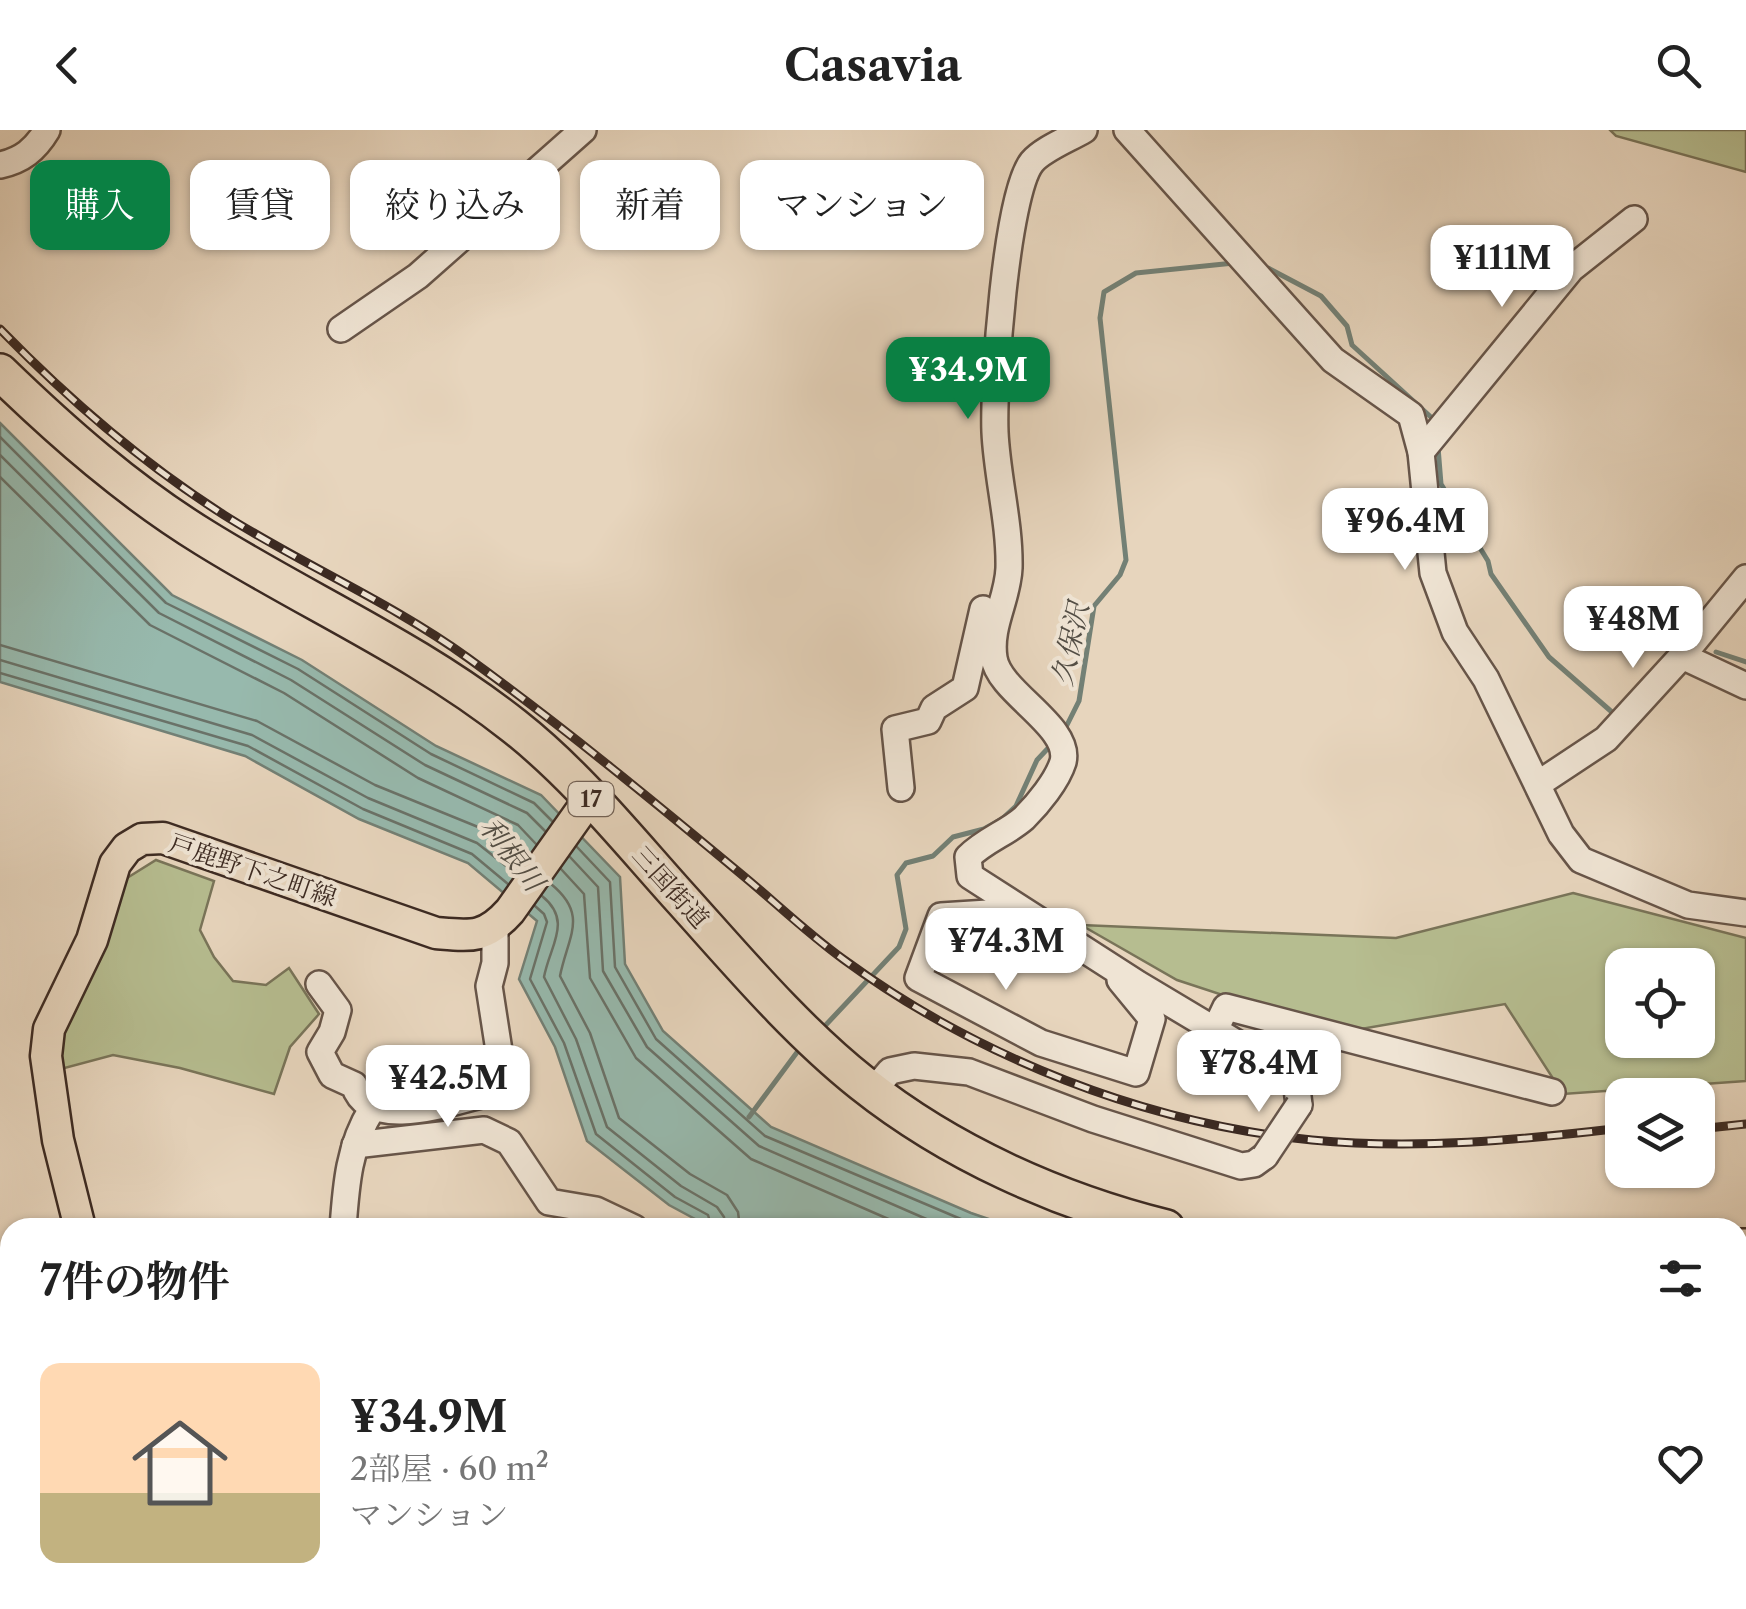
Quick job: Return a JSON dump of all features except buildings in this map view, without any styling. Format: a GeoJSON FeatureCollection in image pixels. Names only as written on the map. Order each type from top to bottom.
{"type":"FeatureCollection","features":[{"type":"Feature","properties":{"kind":"highway","name":"三国街道"},"geometry":{"type":"LineString","coordinates":[[0,372],[83,449],[163,510],[206,539],[451,678],[544,751],[584,806],[802,1029],[873,1090],[989,1163],[1090,1205],[1133,1218]]}},
{"type":"Feature","properties":{"kind":"main road"},"geometry":{"type":"LineString","coordinates":[[503,920],[584,806]]}},
{"type":"Feature","properties":{"kind":"main road","name":"戸鹿野下之町線"},"geometry":{"type":"LineString","coordinates":[[78,1218],[58,1140],[47,1042],[65,991],[92,940],[115,864],[127,848],[142,838],[163,838],[436,933],[472,936],[503,920]]}},
{"type":"Feature","properties":{"kind":"street"},"geometry":{"type":"LineString","coordinates":[[0,165],[21,160],[40,142],[46,130]]}},
{"type":"Feature","properties":{"kind":"street"},"geometry":{"type":"LineString","coordinates":[[341,329],[418,276],[583,130]]}},
{"type":"Feature","properties":{"kind":"street"},"geometry":{"type":"LineString","coordinates":[[873,1090],[890,1072],[914,1066],[969,1072],[1094,1119],[1242,1166],[1254,1164],[1264,1156],[1299,1105],[1297,1088],[1285,1072],[1044,926],[970,876],[968,858],[980,845],[1022,819],[1048,788],[1062,763],[1058,739],[1004,678],[994,661],[994,632],[1009,570],[995,431],[998,336],[1021,188],[1032,162],[1084,130]]}},
{"type":"Feature","properties":{"kind":"street"},"geometry":{"type":"LineString","coordinates":[[1127,130],[1332,360],[1411,416],[1421,452],[1432,573],[1455,632],[1486,679],[1561,834],[1582,860],[1688,905],[1746,913]]}},
{"type":"Feature","properties":{"kind":"street"},"geometry":{"type":"LineString","coordinates":[[1421,452],[1571,269],[1634,218]]}},
{"type":"Feature","properties":{"kind":"street"},"geometry":{"type":"LineString","coordinates":[[1538,784],[1606,739],[1746,578]]}},
{"type":"Feature","properties":{"kind":"street"},"geometry":{"type":"LineString","coordinates":[[901,788],[895,729],[928,722],[934,708],[965,688],[984,606],[1004,591]]}},
{"type":"Feature","properties":{"kind":"street"},"geometry":{"type":"LineString","coordinates":[[1682,656],[1746,686]]}},
{"type":"Feature","properties":{"kind":"street"},"geometry":{"type":"LineString","coordinates":[[1044,926],[1028,934],[988,913],[941,916],[918,978],[1040,1043],[1136,1073],[1152,1020],[1107,965]]}},
{"type":"Feature","properties":{"kind":"street"},"geometry":{"type":"LineString","coordinates":[[319,984],[338,1010],[332,1032],[320,1052],[332,1075],[354,1085],[358,1097],[372,1108],[399,1112],[493,1092],[504,1083],[488,986],[503,920]]}},
{"type":"Feature","properties":{"kind":"street"},"geometry":{"type":"LineString","coordinates":[[1215,1030],[1226,1007],[1552,1092]]}},
{"type":"Feature","properties":{"kind":"street"},"geometry":{"type":"LineString","coordinates":[[343,1218],[349,1163],[372,1108]]}},
{"type":"Feature","properties":{"kind":"street"},"geometry":{"type":"LineString","coordinates":[[354,1145],[484,1130],[509,1142],[555,1218]]}},
{"type":"Feature","properties":{"kind":"street"},"geometry":{"type":"LineString","coordinates":[[548,1202],[596,1210],[613,1218]]}},
{"type":"Feature","properties":{"kind":"green space"},"geometry":{"type":"Polygon","coordinates":[[[1610,130],[1746,130],[1746,172],[1616,136],[1610,130]]]}},
{"type":"Feature","properties":{"kind":"green space"},"geometry":{"type":"Polygon","coordinates":[[[156,860],[214,881],[200,930],[233,981],[266,985],[289,968],[319,1014],[290,1047],[274,1094],[180,1068],[113,1055],[46,1073],[119,883],[156,860]]]}},
{"type":"Feature","properties":{"kind":"green space"},"geometry":{"type":"Polygon","coordinates":[[[1573,893],[1746,938],[1746,1081],[1605,1078],[1605,1091],[1563,1094],[1505,1004],[1338,1033],[1177,980],[1081,925],[1396,938],[1573,893]]]}},
{"type":"Feature","properties":{"kind":"water","name":"利根川"},"geometry":{"type":"Polygon","coordinates":[[[0,423],[172,595],[302,660],[436,746],[541,795],[620,877],[625,964],[663,1031],[771,1127],[986,1218],[693,1218],[669,1205],[587,1141],[555,1047],[519,979],[537,921],[468,863],[359,819],[245,756],[0,682],[0,423]]]}},
{"type":"Feature","properties":{"kind":"waterway","name":"久保沢"},"geometry":{"type":"LineString","coordinates":[[1063,733],[1079,701],[1094,606],[1120,575],[1126,560],[1100,318],[1104,292],[1136,273],[1234,263]]}},
{"type":"Feature","properties":{"kind":"waterway","name":"久保沢"},"geometry":{"type":"LineString","coordinates":[[1268,268],[1321,296],[1347,326],[1352,345],[1432,418]]}},
{"type":"Feature","properties":{"kind":"waterway","name":"久保沢"},"geometry":{"type":"LineString","coordinates":[[1438,447],[1441,484],[1488,561],[1491,574],[1549,657],[1613,713]]}},
{"type":"Feature","properties":{"kind":"waterway","name":"久保沢"},"geometry":{"type":"LineString","coordinates":[[1716,652],[1746,662]]}},
{"type":"Feature","properties":{"kind":"waterway","name":"久保沢"},"geometry":{"type":"LineString","coordinates":[[822,1029],[899,947],[906,929],[897,875],[906,863],[933,856],[953,837],[984,829],[1002,819],[1016,806],[1037,760],[1052,744]]}},
{"type":"Feature","properties":{"kind":"waterway","name":"久保沢"},"geometry":{"type":"LineString","coordinates":[[749,1117],[798,1051]]}},
{"type":"Feature","properties":{"kind":"railway"},"geometry":{"type":"LineString","coordinates":[[0,329],[79,405],[164,473],[224,515],[409,619],[468,658],[606,764],[843,959],[949,1026],[1007,1055],[1126,1102],[1250,1132],[1312,1140],[1429,1144],[1605,1130]]}},
{"type":"Feature","properties":{"kind":"railway"},"geometry":{"type":"LineString","coordinates":[[1715,1127],[1746,1124]]}}]}
